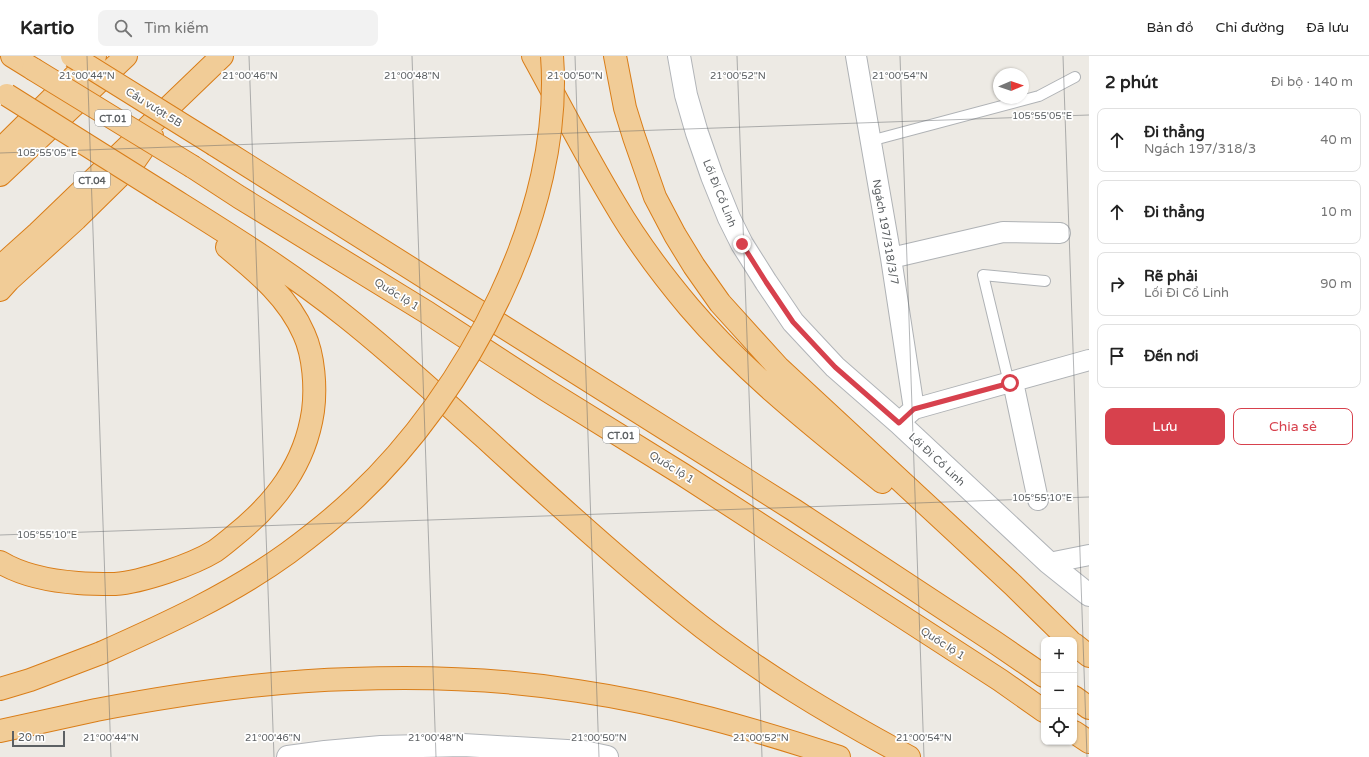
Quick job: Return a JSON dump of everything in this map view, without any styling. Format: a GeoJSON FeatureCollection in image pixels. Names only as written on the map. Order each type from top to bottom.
{"type":"FeatureCollection","features":[{"type":"Feature","properties":{"kind":"highway","name":"Quốc lộ 1"},"geometry":{"type":"LineString","coordinates":[[12,56],[428,313],[548,391],[682,474],[1000,680],[1041,709]]}},
{"type":"Feature","properties":{"kind":"highway","name":"Cầu vượt 5B"},"geometry":{"type":"LineString","coordinates":[[72,56],[794,510],[1041,674]]}},
{"type":"Feature","properties":{"kind":"highway"},"geometry":{"type":"LineString","coordinates":[[0,150],[95,56]]}},
{"type":"Feature","properties":{"kind":"highway"},"geometry":{"type":"LineString","coordinates":[[0,175],[126,56]]}},
{"type":"Feature","properties":{"kind":"highway","name":"CT.04"},"geometry":{"type":"LineString","coordinates":[[0,267],[38,233],[222,56]]}},
{"type":"Feature","properties":{"kind":"highway"},"geometry":{"type":"LineString","coordinates":[[533,56],[615,205],[638,240],[689,307],[743,365],[800,416],[1013,585]]}},
{"type":"Feature","properties":{"kind":"highway"},"geometry":{"type":"LineString","coordinates":[[0,689],[30,680],[101,653],[204,606],[265,569],[323,526],[356,497],[399,451],[428,417],[459,372],[480,335],[507,281],[532,214],[542,175],[552,113],[552,56]]}},
{"type":"Feature","properties":{"kind":"highway"},"geometry":{"type":"LineString","coordinates":[[615,56],[625,108],[655,197],[675,235],[694,266],[720,303],[778,367],[1013,585],[1066,637]]}},
{"type":"Feature","properties":{"kind":"highway"},"geometry":{"type":"LineString","coordinates":[[0,290],[134,162],[183,92]]}},
{"type":"Feature","properties":{"kind":"highway"},"geometry":{"type":"LineString","coordinates":[[3,94],[262,256],[347,317],[414,374],[638,574],[685,613],[718,638],[812,702],[909,757]]}},
{"type":"Feature","properties":{"kind":"highway"},"geometry":{"type":"LineString","coordinates":[[0,562],[42,579],[88,584],[115,584],[138,580],[184,565],[215,551],[253,520],[276,495],[291,474],[300,457],[308,438],[315,400],[313,368],[305,335],[296,317],[267,281],[163,193]]}},
{"type":"Feature","properties":{"kind":"highway"},"geometry":{"type":"LineString","coordinates":[[1077,646],[1089,656]]}},
{"type":"Feature","properties":{"kind":"highway"},"geometry":{"type":"LineString","coordinates":[[0,731],[132,704],[210,692],[350,679],[445,678],[578,690],[628,699],[764,733],[839,757]]}},
{"type":"Feature","properties":{"kind":"highway"},"geometry":{"type":"LineString","coordinates":[[1077,699],[1089,708]]}},
{"type":"Feature","properties":{"kind":"highway"},"geometry":{"type":"LineString","coordinates":[[1077,734],[1089,742]]}},
{"type":"Feature","properties":{"kind":"main road","name":"Lối Đi Cổ Linh"},"geometry":{"type":"LineString","coordinates":[[679,56],[686,95],[696,133],[729,218],[742,244],[793,322],[835,367],[906,416],[1050,563],[1089,595]]}},
{"type":"Feature","properties":{"kind":"main road"},"geometry":{"type":"LineString","coordinates":[[288,757],[381,747],[463,745],[607,757]]}},
{"type":"Feature","properties":{"kind":"street","name":"Ngách 197/318/3/7"},"geometry":{"type":"LineString","coordinates":[[856,56],[891,258],[906,416]]}},
{"type":"Feature","properties":{"kind":"street"},"geometry":{"type":"LineString","coordinates":[[891,258],[1003,232],[1060,233]]}},
{"type":"Feature","properties":{"kind":"street"},"geometry":{"type":"LineString","coordinates":[[906,416],[1011,382],[1089,360]]}},
{"type":"Feature","properties":{"kind":"street"},"geometry":{"type":"LineString","coordinates":[[1011,382],[1038,500]]}},
{"type":"Feature","properties":{"kind":"street"},"geometry":{"type":"LineString","coordinates":[[1050,563],[1089,555]]}},
{"type":"Feature","properties":{"kind":"lane"},"geometry":{"type":"LineString","coordinates":[[870,141],[1039,96],[1075,76]]}},
{"type":"Feature","properties":{"kind":"lane"},"geometry":{"type":"LineString","coordinates":[[1011,382],[984,275],[1046,281]]}},
{"type":"Feature","properties":{"kind":"route"},"geometry":{"type":"LineString","coordinates":[[742,244],[793,322],[835,367],[899,423],[914,409],[1010,383]]}}]}
